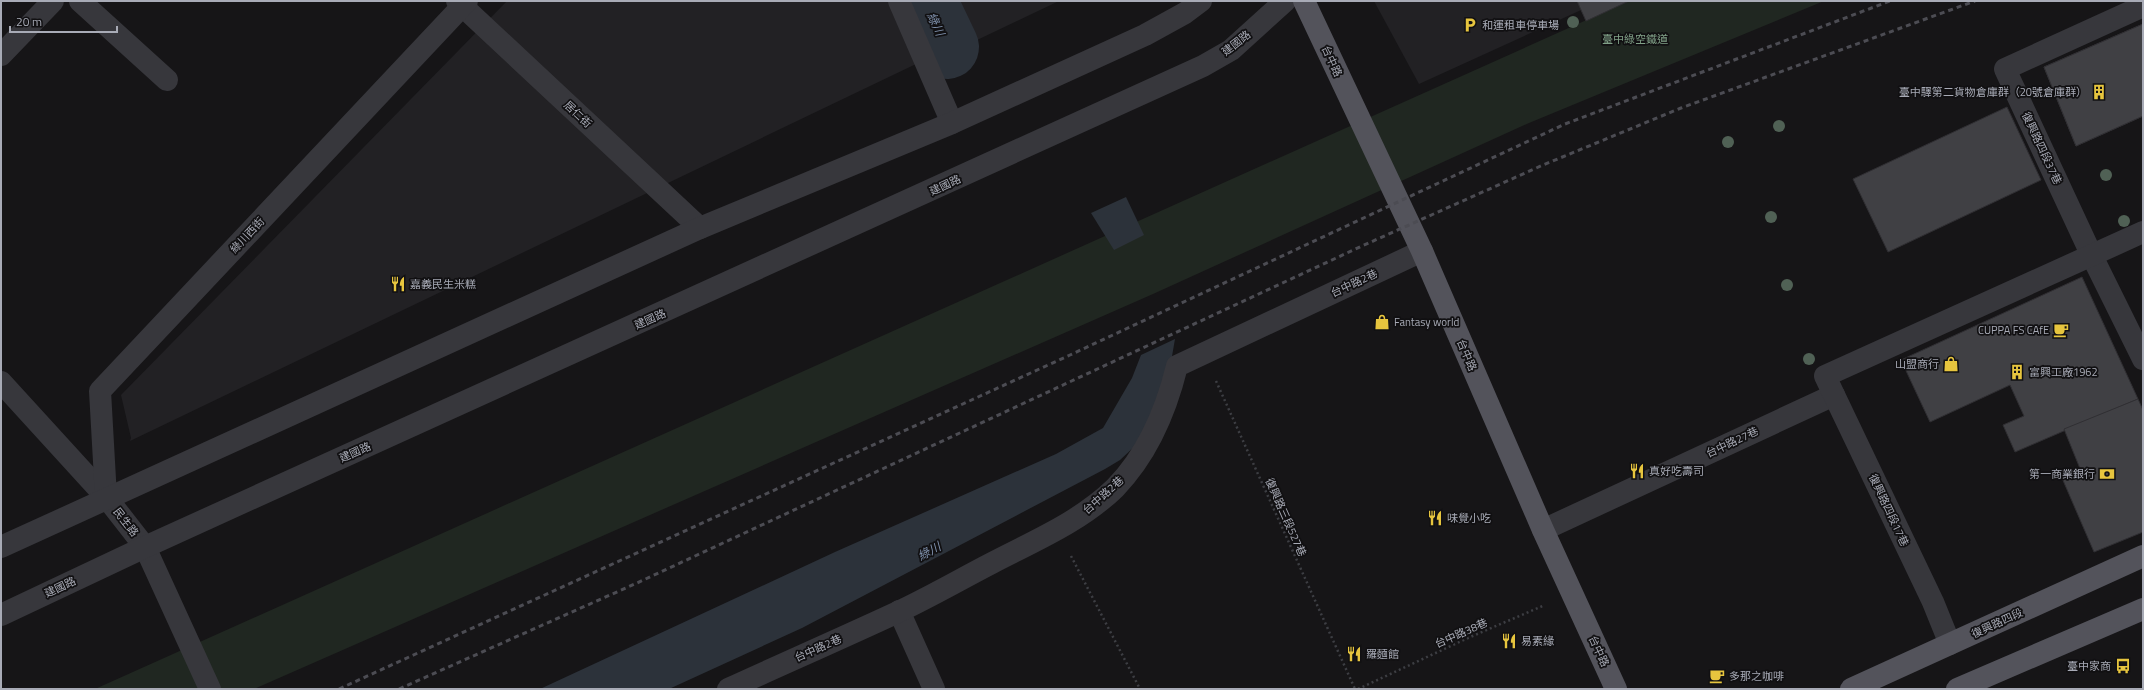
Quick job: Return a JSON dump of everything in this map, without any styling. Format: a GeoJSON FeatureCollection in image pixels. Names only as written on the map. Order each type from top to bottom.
{"type":"FeatureCollection","features":[{"type":"Feature","properties":{"kind":"main road","name":"台中路"},"geometry":{"type":"LineString","coordinates":[[1304,1],[1422,252],[1543,530],[1616,689]]}},
{"type":"Feature","properties":{"kind":"main road","name":"復興路四段"},"geometry":{"type":"LineString","coordinates":[[1851,689],[2143,556]]}},
{"type":"Feature","properties":{"kind":"main road"},"geometry":{"type":"LineString","coordinates":[[1963,688],[2143,609]]}},
{"type":"Feature","properties":{"kind":"street"},"geometry":{"type":"LineString","coordinates":[[1,55],[53,1]]}},
{"type":"Feature","properties":{"kind":"street"},"geometry":{"type":"LineString","coordinates":[[80,1],[167,80]]}},
{"type":"Feature","properties":{"kind":"street"},"geometry":{"type":"LineString","coordinates":[[900,1],[952,123]]}},
{"type":"Feature","properties":{"kind":"street"},"geometry":{"type":"LineString","coordinates":[[1,547],[106,497],[700,228],[952,123],[1145,35],[1186,13],[1201,1]]}},
{"type":"Feature","properties":{"kind":"street","name":"建國路"},"geometry":{"type":"LineString","coordinates":[[1,614],[145,547],[1203,66],[1231,50],[1285,1]]}},
{"type":"Feature","properties":{"kind":"street","name":"居仁街"},"geometry":{"type":"LineString","coordinates":[[462,3],[700,228]]}},
{"type":"Feature","properties":{"kind":"street","name":"綠川西街"},"geometry":{"type":"LineString","coordinates":[[106,497],[100,391],[462,3]]}},
{"type":"Feature","properties":{"kind":"street","name":"復興路四段37巷"},"geometry":{"type":"LineString","coordinates":[[2143,6],[2005,69],[2091,254],[2143,359]]}},
{"type":"Feature","properties":{"kind":"street"},"geometry":{"type":"LineString","coordinates":[[1830,386],[2091,254],[2143,232]]}},
{"type":"Feature","properties":{"kind":"street","name":"台中路2巷"},"geometry":{"type":"LineString","coordinates":[[728,689],[899,611],[1057,529],[1091,508],[1115,487],[1125,475],[1154,432],[1169,400],[1177,366],[1203,352],[1422,252]]}},
{"type":"Feature","properties":{"kind":"street","name":"民生路"},"geometry":{"type":"LineString","coordinates":[[1,382],[106,497],[145,547],[210,689]]}},
{"type":"Feature","properties":{"kind":"street","name":"台中路27巷"},"geometry":{"type":"LineString","coordinates":[[1543,530],[1830,386]]}},
{"type":"Feature","properties":{"kind":"street","name":"復興路四段17巷"},"geometry":{"type":"LineString","coordinates":[[1830,386],[1933,602],[1950,644]]}},
{"type":"Feature","properties":{"kind":"street"},"geometry":{"type":"LineString","coordinates":[[899,611],[934,689]]}},
{"type":"Feature","properties":{"kind":"path","name":"復興路三段527巷"},"geometry":{"type":"LineString","coordinates":[[1203,352],[1356,689]]}},
{"type":"Feature","properties":{"kind":"path"},"geometry":{"type":"LineString","coordinates":[[1057,529],[1140,689]]}},
{"type":"Feature","properties":{"kind":"path","name":"台中路38巷"},"geometry":{"type":"LineString","coordinates":[[1356,689],[1468,638],[1572,594]]}},
{"type":"Feature","properties":{"kind":"shaded area"},"geometry":{"type":"Polygon","coordinates":[[[507,1],[889,1],[916,64],[130,441],[131,438],[121,395],[507,1]]]}},
{"type":"Feature","properties":{"kind":"shaded area"},"geometry":{"type":"Polygon","coordinates":[[[955,1],[1059,1],[975,41],[955,1]]]}},
{"type":"Feature","properties":{"kind":"shaded area"},"geometry":{"type":"Polygon","coordinates":[[[1374,1],[1601,1],[1419,84],[1374,1]]]}},
{"type":"Feature","properties":{"kind":"green space","name":"臺中綠空鐵道"},"geometry":{"type":"Polygon","coordinates":[[[1629,1],[1824,1],[1529,123],[1153,294],[254,689],[95,689],[1629,1]]]}},
{"type":"Feature","properties":{"kind":"water"},"geometry":{"type":"Polygon","coordinates":[[[1126,197],[1144,235],[1114,250],[1091,213],[1126,197]]]}},
{"type":"Feature","properties":{"kind":"water"},"geometry":{"type":"Polygon","coordinates":[[[1175,339],[1167,385],[1135,446],[1120,460],[1105,469],[802,628],[669,689],[540,689],[835,552],[1056,454],[1103,428],[1132,378],[1141,355],[1175,339]]]}},
{"type":"Feature","properties":{"kind":"building"},"geometry":{"type":"Polygon","coordinates":[[[1577,1],[1629,1],[1586,21],[1577,1]]]}},
{"type":"Feature","properties":{"kind":"building","name":"臺中驛第二貨物倉庫群（20號倉庫群）"},"geometry":{"type":"Polygon","coordinates":[[[2143,24],[2143,116],[2076,146],[2044,67],[2143,24]]]}},
{"type":"Feature","properties":{"kind":"building","name":"臺中驛第二貨物倉庫群（20號倉庫群）"},"geometry":{"type":"Polygon","coordinates":[[[2143,24],[2143,116],[2076,146],[2044,67],[2143,24]]]}},
{"type":"Feature","properties":{"kind":"building"},"geometry":{"type":"Polygon","coordinates":[[[2007,107],[2041,180],[1888,252],[1853,179],[2007,107]]]}},
{"type":"Feature","properties":{"kind":"building","name":"富興工廠1962"},"geometry":{"type":"Polygon","coordinates":[[[2082,277],[2138,399],[2015,452],[2003,425],[2024,416],[2010,385],[1930,422],[1901,360],[2082,277]]]}},
{"type":"Feature","properties":{"kind":"building","name":"第一商業銀行"},"geometry":{"type":"Polygon","coordinates":[[[2138,399],[2143,410],[2143,532],[2094,552],[2062,478],[2081,471],[2064,429],[2138,399]]]}},
{"type":"Feature","properties":{"kind":"waterway","name":"綠川"},"geometry":{"type":"LineString","coordinates":[[925,1],[947,47]]}},
{"type":"Feature","properties":{"kind":"railway"},"geometry":{"type":"LineString","coordinates":[[339,689],[1070,355],[1565,124],[1890,1]]}},
{"type":"Feature","properties":{"kind":"railway"},"geometry":{"type":"LineString","coordinates":[[399,689],[637,583],[1362,246],[1543,165],[1681,108],[1975,1]]}},
{"type":"Feature","properties":{"kind":"place","name":"和運租車停車場"},"geometry":{"type":"Point","coordinates":[1470,25]}},
{"type":"Feature","properties":{"kind":"place","name":"臺中驛第二貨物倉庫群（20號倉庫群）"},"geometry":{"type":"Point","coordinates":[2099,92]}},
{"type":"Feature","properties":{"kind":"place","name":"嘉義民生米糕"},"geometry":{"type":"Point","coordinates":[398,284]}},
{"type":"Feature","properties":{"kind":"place","name":"Fantasy world"},"geometry":{"type":"Point","coordinates":[1382,322]}},
{"type":"Feature","properties":{"kind":"place","name":"CUPPA FS CAfE"},"geometry":{"type":"Point","coordinates":[2061,330]}},
{"type":"Feature","properties":{"kind":"place","name":"山盟商行"},"geometry":{"type":"Point","coordinates":[1951,364]}},
{"type":"Feature","properties":{"kind":"place","name":"富興工廠1962"},"geometry":{"type":"Point","coordinates":[2017,372]}},
{"type":"Feature","properties":{"kind":"place","name":"真好吃壽司"},"geometry":{"type":"Point","coordinates":[1637,471]}},
{"type":"Feature","properties":{"kind":"place","name":"第一商業銀行"},"geometry":{"type":"Point","coordinates":[2107,474]}},
{"type":"Feature","properties":{"kind":"place","name":"味覺小吃"},"geometry":{"type":"Point","coordinates":[1435,518]}},
{"type":"Feature","properties":{"kind":"place","name":"易素緣"},"geometry":{"type":"Point","coordinates":[1509,641]}},
{"type":"Feature","properties":{"kind":"place","name":"羅麵館"},"geometry":{"type":"Point","coordinates":[1354,654]}},
{"type":"Feature","properties":{"kind":"place","name":"臺中家商"},"geometry":{"type":"Point","coordinates":[2123,666]}},
{"type":"Feature","properties":{"kind":"place","name":"多那之咖啡"},"geometry":{"type":"Point","coordinates":[1717,676]}}]}
